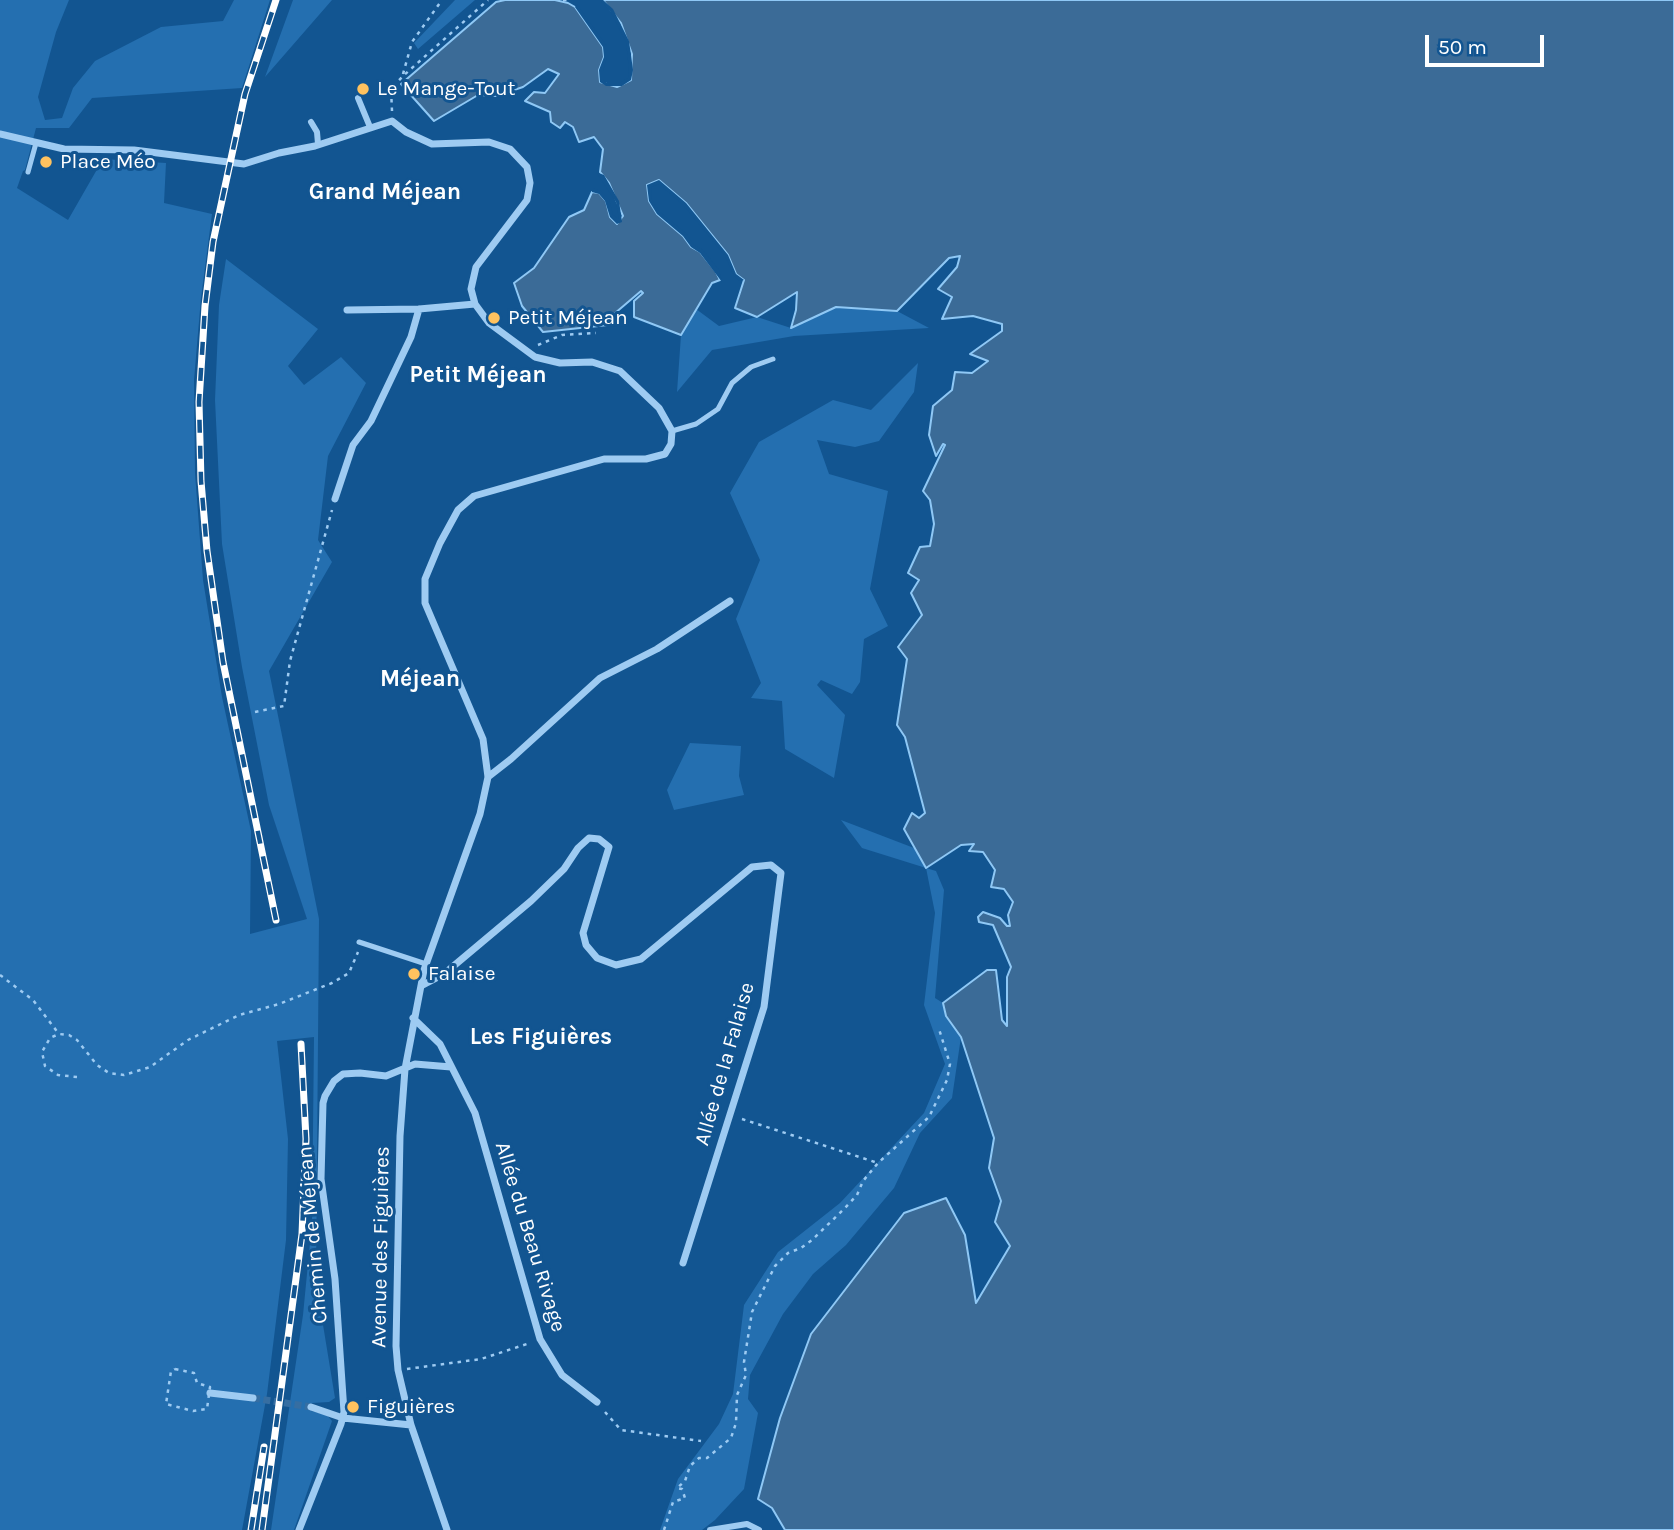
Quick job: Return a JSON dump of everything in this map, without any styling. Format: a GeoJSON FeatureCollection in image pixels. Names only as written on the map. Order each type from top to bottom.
{"type":"FeatureCollection","features":[{"type":"Feature","properties":{"kind":"street"},"geometry":{"type":"LineString","coordinates":[[358,98],[370,127]]}},
{"type":"Feature","properties":{"kind":"street"},"geometry":{"type":"LineString","coordinates":[[0,134],[64,149],[134,150],[244,164],[393,121],[406,132],[432,144],[489,142],[510,149],[527,167],[530,183],[527,200],[476,267],[471,289],[475,304],[489,323],[535,357],[560,363],[592,362],[620,372],[659,408],[672,430],[671,444],[665,454],[646,459],[604,459],[474,496],[458,510],[440,543],[425,579],[425,603],[482,739],[488,777],[480,814],[426,964],[413,1018],[405,1069]]}},
{"type":"Feature","properties":{"kind":"street"},"geometry":{"type":"LineString","coordinates":[[311,122],[317,132],[318,144]]}},
{"type":"Feature","properties":{"kind":"street"},"geometry":{"type":"LineString","coordinates":[[347,310],[419,309],[475,304]]}},
{"type":"Feature","properties":{"kind":"street"},"geometry":{"type":"LineString","coordinates":[[335,499],[353,445],[371,421],[411,337],[419,309]]}},
{"type":"Feature","properties":{"kind":"street"},"geometry":{"type":"LineString","coordinates":[[488,777],[600,678],[657,649],[730,601]]}},
{"type":"Feature","properties":{"kind":"street","name":"Allée de la Falaise"},"geometry":{"type":"LineString","coordinates":[[421,986],[444,974],[531,901],[564,869],[578,848],[589,838],[599,839],[609,847],[583,933],[586,945],[597,958],[616,965],[641,959],[752,867],[771,865],[781,873],[764,1007],[683,1263]]}},
{"type":"Feature","properties":{"kind":"street","name":"Allée du Beau Rivage"},"geometry":{"type":"LineString","coordinates":[[413,1018],[440,1044],[475,1113],[540,1339],[562,1375],[597,1402]]}},
{"type":"Feature","properties":{"kind":"street"},"geometry":{"type":"LineString","coordinates":[[405,1069],[415,1064],[451,1067]]}},
{"type":"Feature","properties":{"kind":"street","name":"Chemin de Méjean"},"geometry":{"type":"LineString","coordinates":[[299,1530],[344,1418],[335,1279],[321,1179],[323,1103],[334,1081],[343,1074],[379,1076],[405,1069]]}},
{"type":"Feature","properties":{"kind":"street","name":"Avenue des Figuières"},"geometry":{"type":"LineString","coordinates":[[405,1069],[400,1136],[396,1346],[398,1370],[411,1425],[447,1530]]}},
{"type":"Feature","properties":{"kind":"street"},"geometry":{"type":"LineString","coordinates":[[210,1393],[253,1398]]}},
{"type":"Feature","properties":{"kind":"street"},"geometry":{"type":"LineString","coordinates":[[311,1406],[344,1418],[411,1425]]}},
{"type":"Feature","properties":{"kind":"street"},"geometry":{"type":"LineString","coordinates":[[710,1530],[747,1524],[759,1530]]}},
{"type":"Feature","properties":{"kind":"lane"},"geometry":{"type":"LineString","coordinates":[[28,172],[36,143]]}},
{"type":"Feature","properties":{"kind":"lane"},"geometry":{"type":"LineString","coordinates":[[672,430],[696,424],[718,409],[732,383],[751,367],[773,359]]}},
{"type":"Feature","properties":{"kind":"lane"},"geometry":{"type":"LineString","coordinates":[[359,942],[426,964]]}},
{"type":"Feature","properties":{"kind":"path"},"geometry":{"type":"LineString","coordinates":[[403,76],[412,42],[442,0]]}},
{"type":"Feature","properties":{"kind":"path"},"geometry":{"type":"LineString","coordinates":[[393,121],[391,89],[488,0]]}},
{"type":"Feature","properties":{"kind":"path"},"geometry":{"type":"LineString","coordinates":[[526,351],[562,335],[596,333]]}},
{"type":"Feature","properties":{"kind":"path"},"geometry":{"type":"LineString","coordinates":[[255,712],[284,706],[290,661],[335,499]]}},
{"type":"Feature","properties":{"kind":"path"},"geometry":{"type":"LineString","coordinates":[[77,1077],[58,1076],[45,1066],[42,1059],[45,1044],[50,1038],[59,1034],[69,1035],[77,1040],[97,1066],[109,1073],[124,1075],[150,1067],[188,1040],[239,1015],[279,1004],[332,983],[349,973],[357,957],[359,942]]}},
{"type":"Feature","properties":{"kind":"path"},"geometry":{"type":"LineString","coordinates":[[0,975],[33,1000],[59,1034]]}},
{"type":"Feature","properties":{"kind":"path"},"geometry":{"type":"LineString","coordinates":[[664,1530],[673,1502],[685,1498],[682,1489],[677,1488],[685,1480],[690,1466],[699,1458],[707,1458],[731,1438],[736,1423],[737,1395],[746,1375],[744,1362],[752,1312],[775,1266],[788,1253],[802,1248],[812,1240],[857,1195],[863,1181],[878,1163],[929,1117],[947,1080],[950,1064],[939,1029]]}},
{"type":"Feature","properties":{"kind":"path"},"geometry":{"type":"LineString","coordinates":[[730,1115],[878,1163]]}},
{"type":"Feature","properties":{"kind":"path"},"geometry":{"type":"LineString","coordinates":[[398,1370],[481,1359],[540,1339]]}},
{"type":"Feature","properties":{"kind":"path"},"geometry":{"type":"LineString","coordinates":[[175,1369],[194,1373],[195,1382],[208,1385],[210,1393],[208,1408],[197,1411],[166,1404],[171,1371],[175,1369]]}},
{"type":"Feature","properties":{"kind":"path"},"geometry":{"type":"LineString","coordinates":[[597,1402],[621,1430],[701,1441]]}},
{"type":"Feature","properties":{"kind":"shaded area"},"geometry":{"type":"Polygon","coordinates":[[[0,0],[69,0],[56,32],[38,97],[45,120],[62,118],[73,88],[95,61],[161,27],[223,21],[234,0],[270,0],[242,88],[92,98],[69,128],[36,128],[25,170],[17,188],[68,220],[103,159],[166,163],[164,203],[212,214],[194,380],[195,473],[203,580],[222,697],[251,831],[250,934],[307,919],[269,805],[242,667],[222,544],[215,400],[219,305],[226,259],[318,329],[288,366],[304,385],[341,357],[366,383],[328,456],[318,540],[332,562],[269,671],[319,919],[316,1282],[335,1398],[329,1402],[312,1403],[311,1411],[327,1415],[332,1421],[294,1530],[271,1530],[303,1315],[312,1222],[314,1037],[277,1041],[288,1139],[286,1240],[267,1394],[242,1530],[0,1530],[0,0]]]}},
{"type":"Feature","properties":{"kind":"shaded area"},"geometry":{"type":"Polygon","coordinates":[[[293,0],[332,0],[265,77],[293,0]]]}},
{"type":"Feature","properties":{"kind":"shaded area"},"geometry":{"type":"Polygon","coordinates":[[[455,0],[475,0],[418,49],[414,43],[455,0]]]}},
{"type":"Feature","properties":{"kind":"shaded area"},"geometry":{"type":"Polygon","coordinates":[[[555,0],[575,7],[603,47],[600,82],[617,87],[631,80],[632,54],[621,23],[603,0],[1674,0],[1674,1530],[785,1530],[772,1508],[758,1499],[780,1418],[811,1334],[904,1213],[946,1198],[965,1235],[976,1303],[1010,1246],[995,1222],[1001,1201],[989,1168],[994,1138],[961,1037],[946,1016],[943,1003],[987,970],[996,970],[1002,1020],[1007,1026],[1007,977],[1011,967],[993,925],[979,922],[978,917],[983,912],[1000,918],[1010,926],[1008,915],[1013,902],[1004,889],[991,887],[995,870],[983,852],[969,851],[974,844],[961,845],[926,868],[904,829],[912,813],[919,818],[925,813],[905,737],[897,725],[907,659],[898,647],[922,615],[911,593],[919,580],[908,573],[920,547],[930,546],[934,524],[930,500],[923,491],[945,445],[943,444],[936,456],[929,435],[933,406],[952,390],[955,372],[972,373],[988,361],[970,354],[1002,331],[1002,324],[973,316],[942,319],[952,297],[938,289],[957,267],[960,256],[949,258],[897,311],[836,307],[791,328],[797,292],[757,317],[735,308],[744,280],[736,274],[728,255],[686,203],[659,180],[647,185],[649,201],[657,214],[683,236],[691,247],[700,252],[720,280],[712,283],[681,335],[634,317],[634,301],[643,293],[641,291],[614,314],[608,325],[543,332],[522,306],[514,283],[534,268],[569,217],[584,210],[592,192],[599,193],[606,201],[610,217],[617,224],[623,216],[609,183],[600,172],[603,149],[594,137],[579,142],[573,127],[565,122],[560,128],[551,122],[550,112],[525,101],[534,92],[545,93],[559,74],[548,69],[523,87],[496,96],[478,95],[434,121],[401,84],[496,2],[555,0]]]}},
{"type":"Feature","properties":{"kind":"shaded area"},"geometry":{"type":"Polygon","coordinates":[[[836,307],[897,311],[929,328],[794,336],[712,350],[677,392],[681,335],[696,309],[719,326],[757,317],[791,328],[836,307]]]}},
{"type":"Feature","properties":{"kind":"shaded area"},"geometry":{"type":"Polygon","coordinates":[[[918,363],[914,392],[879,441],[855,447],[817,440],[829,474],[888,491],[870,589],[888,626],[864,639],[860,682],[852,694],[821,680],[817,685],[845,715],[834,778],[785,749],[782,701],[751,698],[761,683],[736,619],[760,560],[730,493],[759,442],[833,400],[871,410],[918,363]]]}},
{"type":"Feature","properties":{"kind":"shaded area"},"geometry":{"type":"Polygon","coordinates":[[[690,743],[741,746],[739,776],[744,795],[674,810],[667,790],[690,743]]]}},
{"type":"Feature","properties":{"kind":"shaded area"},"geometry":{"type":"Polygon","coordinates":[[[841,820],[914,848],[926,868],[862,848],[841,820]]]}},
{"type":"Feature","properties":{"kind":"shaded area"},"geometry":{"type":"Polygon","coordinates":[[[926,868],[936,871],[944,890],[935,998],[943,1003],[946,1016],[961,1037],[952,1098],[920,1133],[894,1188],[846,1245],[813,1274],[783,1314],[750,1375],[748,1399],[758,1413],[744,1489],[702,1530],[660,1530],[678,1479],[719,1424],[733,1394],[744,1305],[778,1252],[840,1203],[924,1113],[945,1064],[924,1005],[935,913],[926,868]]]}},
{"type":"Feature","properties":{"kind":"pier"},"geometry":{"type":"Polygon","coordinates":[[[600,0],[613,9],[629,41],[633,70],[631,80],[622,86],[606,86],[600,82],[603,47],[575,7],[577,4],[607,46],[603,80],[607,83],[620,83],[628,78],[626,42],[610,11],[600,0]]]}},
{"type":"Feature","properties":{"kind":"pier"},"geometry":{"type":"Polygon","coordinates":[[[596,172],[604,175],[619,201],[622,222],[617,224],[610,217],[605,201],[599,194],[592,192],[592,188],[601,191],[609,199],[613,215],[619,220],[616,202],[596,172]]]}},
{"type":"Feature","properties":{"kind":"pier"},"geometry":{"type":"Polygon","coordinates":[[[659,180],[686,203],[728,255],[736,274],[744,280],[740,281],[734,276],[725,256],[684,206],[659,184],[651,187],[652,200],[660,212],[686,233],[694,245],[703,250],[719,270],[722,282],[700,253],[657,214],[649,201],[647,185],[659,180]]]}},
{"type":"Feature","properties":{"kind":"tunnel"},"geometry":{"type":"LineString","coordinates":[[253,1398],[311,1407]]}},
{"type":"Feature","properties":{"kind":"railway"},"geometry":{"type":"LineString","coordinates":[[276,0],[245,94],[213,242],[205,306],[199,402],[201,481],[207,551],[223,662],[276,920]]}},
{"type":"Feature","properties":{"kind":"railway"},"geometry":{"type":"LineString","coordinates":[[262,1530],[302,1234],[306,1139],[301,1044]]}},
{"type":"Feature","properties":{"kind":"railway"},"geometry":{"type":"LineString","coordinates":[[251,1530],[264,1447]]}},
{"type":"Feature","properties":{"kind":"place","name":"Le Mange-Tout"},"geometry":{"type":"Point","coordinates":[363,89]}},
{"type":"Feature","properties":{"kind":"place","name":"Place Méo"},"geometry":{"type":"Point","coordinates":[46,162]}},
{"type":"Feature","properties":{"kind":"place","name":"Petit Méjean"},"geometry":{"type":"Point","coordinates":[494,318]}},
{"type":"Feature","properties":{"kind":"place","name":"Falaise"},"geometry":{"type":"Point","coordinates":[414,974]}},
{"type":"Feature","properties":{"kind":"place","name":"Figuières"},"geometry":{"type":"Point","coordinates":[353,1407]}},
{"type":"Feature","properties":{"kind":"district","name":"Grand Méjean"},"geometry":{"type":"Point","coordinates":[385,192]}},
{"type":"Feature","properties":{"kind":"district","name":"Petit Méjean"},"geometry":{"type":"Point","coordinates":[478,375]}},
{"type":"Feature","properties":{"kind":"district","name":"Méjean"},"geometry":{"type":"Point","coordinates":[420,679]}},
{"type":"Feature","properties":{"kind":"district","name":"Les Figuières"},"geometry":{"type":"Point","coordinates":[541,1037]}}]}
